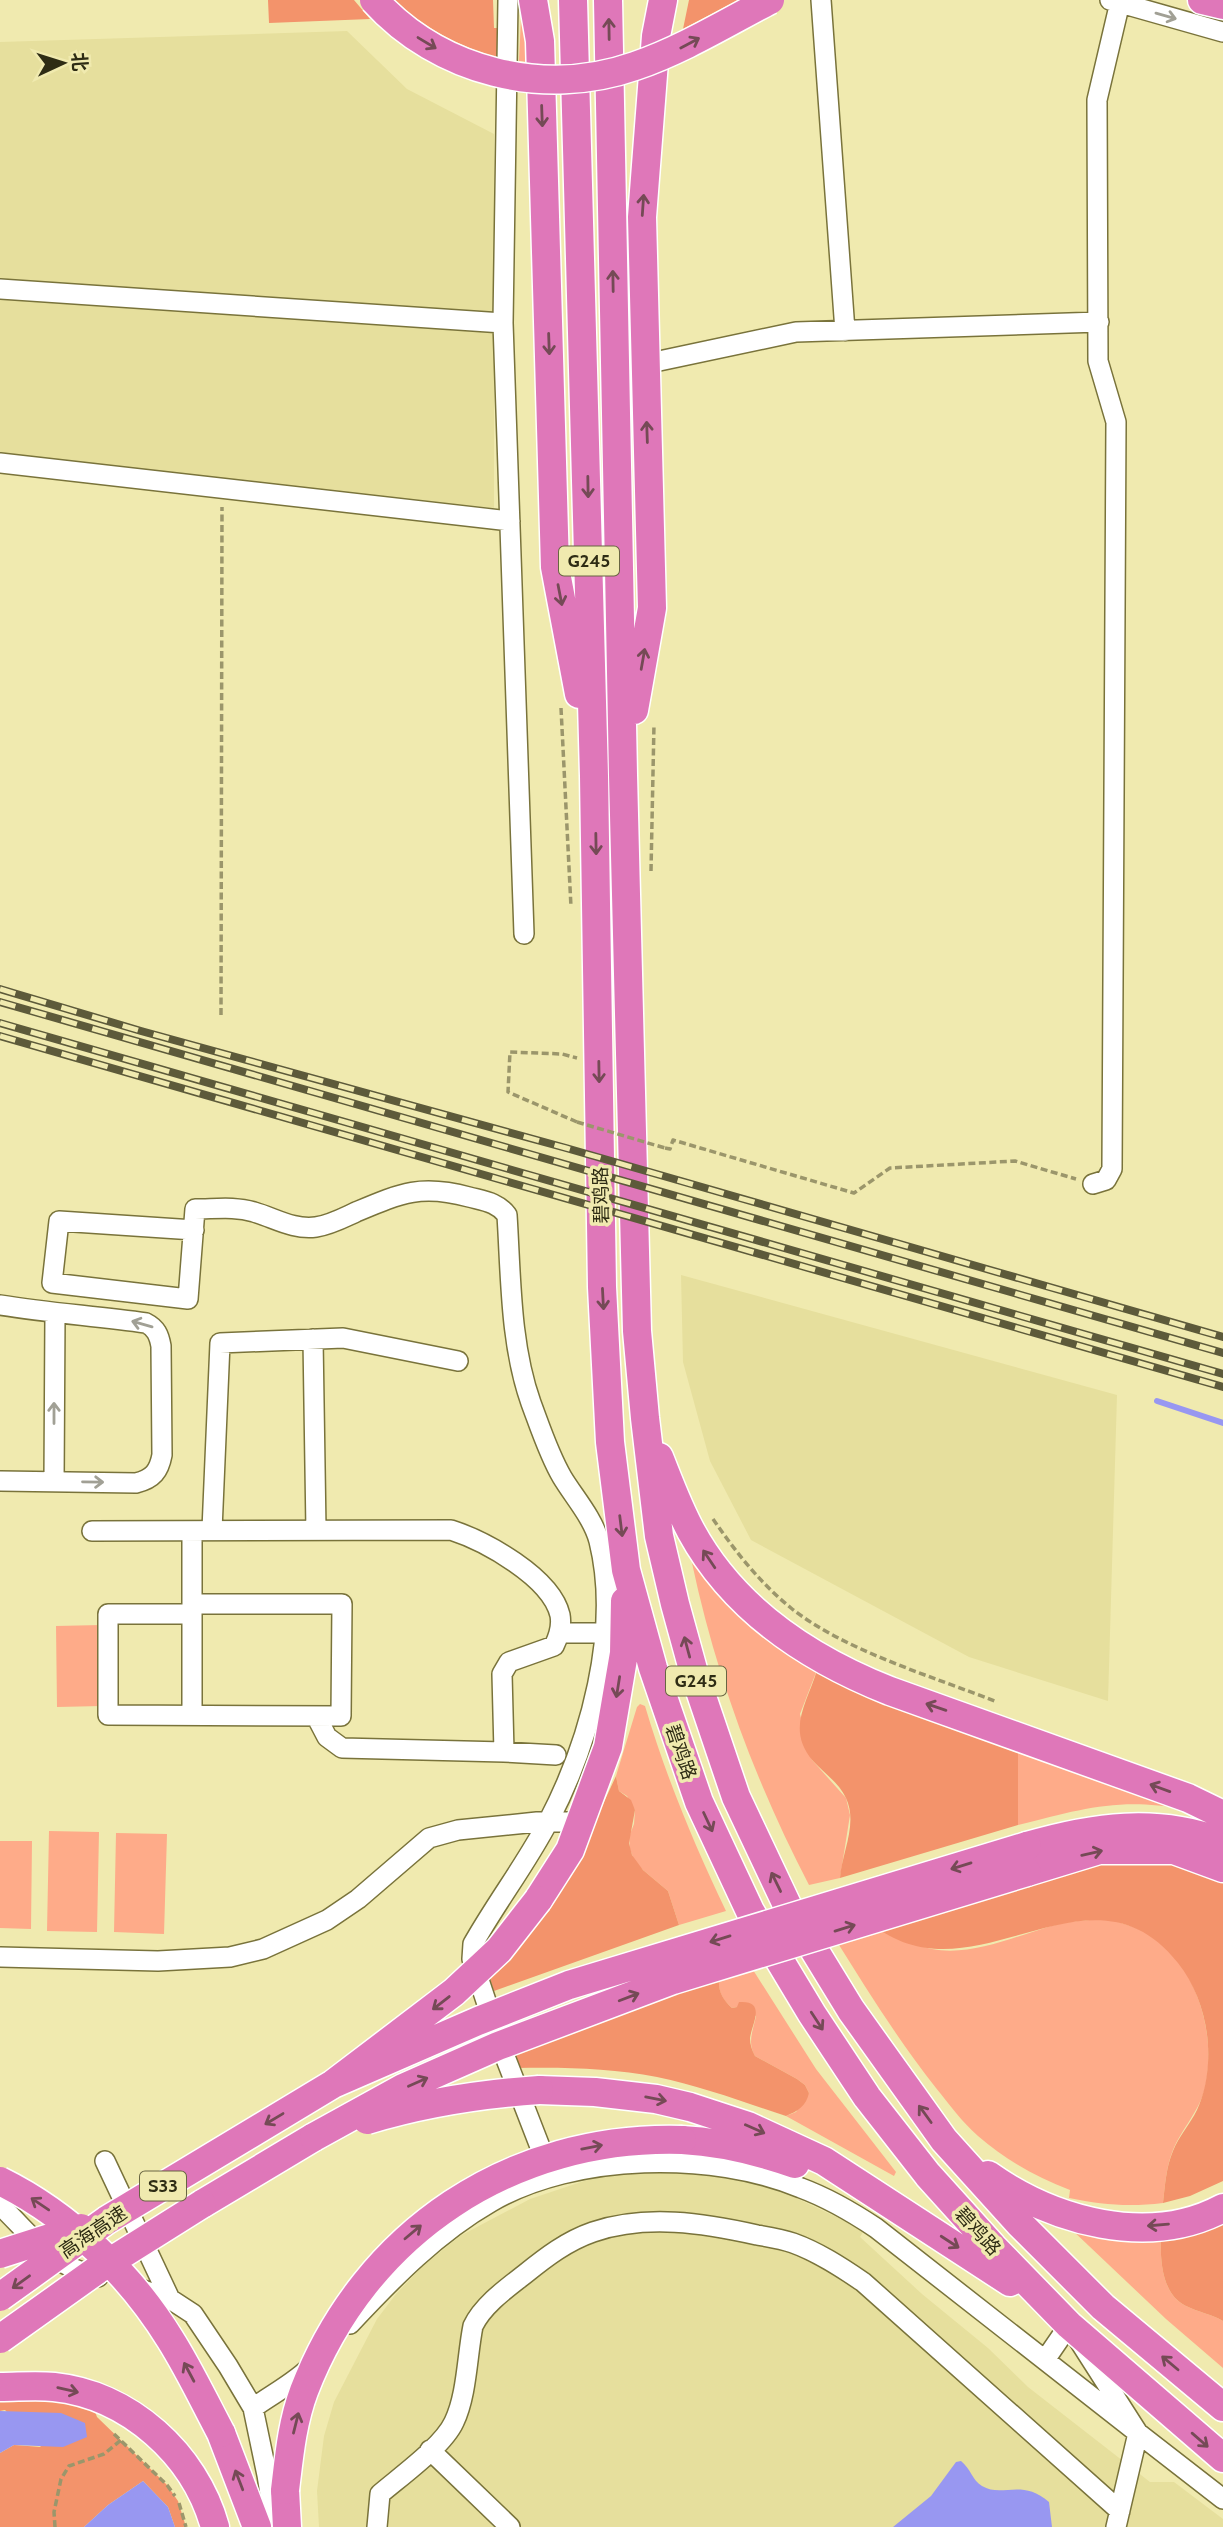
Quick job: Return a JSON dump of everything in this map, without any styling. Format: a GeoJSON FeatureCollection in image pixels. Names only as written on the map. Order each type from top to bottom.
{"type":"FeatureCollection","features":[{"type":"Feature","properties":{"kind":"highway"},"geometry":{"type":"LineString","coordinates":[[374,0],[420,40],[460,61],[500,74],[544,79],[590,77],[633,67],[678,48],[770,0]]}},
{"type":"Feature","properties":{"kind":"highway"},"geometry":{"type":"LineString","coordinates":[[533,0],[540,41],[555,566],[594,776]]}},
{"type":"Feature","properties":{"kind":"highway","name":"G245"},"geometry":{"type":"LineString","coordinates":[[573,0],[594,776]]}},
{"type":"Feature","properties":{"kind":"highway","name":"G245"},"geometry":{"type":"LineString","coordinates":[[608,0],[624,775]]}},
{"type":"Feature","properties":{"kind":"highway"},"geometry":{"type":"LineString","coordinates":[[624,775],[652,608],[642,217],[656,36],[663,0]]}},
{"type":"Feature","properties":{"kind":"highway"},"geometry":{"type":"LineString","coordinates":[[1202,0],[1223,5]]}},
{"type":"Feature","properties":{"kind":"highway","name":"碧鸡路"},"geometry":{"type":"LineString","coordinates":[[624,775],[637,1331],[645,1414],[659,1536],[672,1593],[694,1674],[736,1797],[788,1907],[837,1987],[944,2140],[1020,2224],[1103,2307],[1223,2407]]}},
{"type":"Feature","properties":{"kind":"highway","name":"碧鸡路"},"geometry":{"type":"LineString","coordinates":[[594,776],[602,1287],[610,1443],[626,1570],[653,1668],[699,1802],[750,1911],[812,2014],[883,2117],[928,2175],[1069,2325],[1223,2458]]}},
{"type":"Feature","properties":{"kind":"highway"},"geometry":{"type":"LineString","coordinates":[[645,1414],[677,1503],[691,1532],[730,1588],[750,1608],[809,1652],[848,1674],[1001,1717],[1223,1815]]}},
{"type":"Feature","properties":{"kind":"highway"},"geometry":{"type":"LineString","coordinates":[[332,2084],[454,1992],[499,1950],[538,1900],[570,1850],[608,1747],[624,1653],[626,1570]]}},
{"type":"Feature","properties":{"kind":"highway"},"geometry":{"type":"LineString","coordinates":[[314,2137],[403,2088],[498,2046],[673,1980],[1027,1859],[1060,1836],[1118,1827],[1177,1830],[1223,1843]]}},
{"type":"Feature","properties":{"kind":"highway"},"geometry":{"type":"LineString","coordinates":[[332,2084],[569,1985],[1027,1859],[1099,1850],[1174,1850],[1223,1867]]}},
{"type":"Feature","properties":{"kind":"highway","name":"高海高速"},"geometry":{"type":"LineString","coordinates":[[0,2297],[107,2220],[332,2084]]}},
{"type":"Feature","properties":{"kind":"highway"},"geometry":{"type":"LineString","coordinates":[[314,2137],[388,2114],[491,2093],[539,2090],[595,2092],[656,2099],[690,2107],[748,2126],[824,2161],[994,2270],[1069,2325]]}},
{"type":"Feature","properties":{"kind":"highway","name":"高海高速"},"geometry":{"type":"LineString","coordinates":[[0,2339],[97,2270],[314,2137]]}},
{"type":"Feature","properties":{"kind":"highway"},"geometry":{"type":"LineString","coordinates":[[287,2527],[285,2490],[293,2429],[304,2391],[351,2302],[372,2273],[401,2243],[442,2209],[518,2169],[554,2157],[609,2144],[682,2140],[709,2142],[769,2155],[807,2168],[892,2205]]}},
{"type":"Feature","properties":{"kind":"highway"},"geometry":{"type":"LineString","coordinates":[[944,2140],[991,2177],[1030,2200],[1057,2213],[1087,2221],[1153,2227],[1180,2222],[1223,2208]]}},
{"type":"Feature","properties":{"kind":"highway"},"geometry":{"type":"LineString","coordinates":[[0,2182],[60,2219],[119,2270],[142,2299],[169,2336],[221,2433],[257,2527]]}},
{"type":"Feature","properties":{"kind":"highway"},"geometry":{"type":"LineString","coordinates":[[0,2254],[107,2220]]}},
{"type":"Feature","properties":{"kind":"highway"},"geometry":{"type":"LineString","coordinates":[[0,2387],[54,2387],[113,2403],[132,2413],[152,2428],[193,2479],[212,2515],[215,2527]]}},
{"type":"Feature","properties":{"kind":"street"},"geometry":{"type":"LineString","coordinates":[[508,0],[503,323],[524,934]]}},
{"type":"Feature","properties":{"kind":"street"},"geometry":{"type":"LineString","coordinates":[[821,0],[845,331]]}},
{"type":"Feature","properties":{"kind":"street"},"geometry":{"type":"LineString","coordinates":[[1093,1184],[1106,1180],[1112,1169],[1116,422],[1098,360],[1097,100],[1115,1],[1223,32]]}},
{"type":"Feature","properties":{"kind":"street"},"geometry":{"type":"LineString","coordinates":[[0,289],[503,323]]}},
{"type":"Feature","properties":{"kind":"street"},"geometry":{"type":"LineString","coordinates":[[645,364],[796,332],[1099,322]]}},
{"type":"Feature","properties":{"kind":"street"},"geometry":{"type":"LineString","coordinates":[[0,463],[510,521]]}},
{"type":"Feature","properties":{"kind":"street"},"geometry":{"type":"LineString","coordinates":[[194,1230],[59,1221],[52,1283],[188,1299],[194,1230],[195,1209],[229,1208],[253,1211],[298,1227],[316,1227],[410,1191],[449,1192],[501,1207],[507,1215],[516,1342],[531,1402],[560,1474],[598,1537],[606,1572],[604,1633],[594,1697],[572,1768],[548,1823],[473,1944],[472,1959],[487,2004]]}},
{"type":"Feature","properties":{"kind":"street"},"geometry":{"type":"LineString","coordinates":[[0,1305],[55,1314],[83,1314],[146,1323],[157,1332],[161,1346],[162,1455],[155,1475],[136,1483],[0,1481]]}},
{"type":"Feature","properties":{"kind":"street"},"geometry":{"type":"LineString","coordinates":[[54,1482],[55,1314]]}},
{"type":"Feature","properties":{"kind":"street"},"geometry":{"type":"LineString","coordinates":[[212,1530],[220,1343],[343,1338],[458,1360]]}},
{"type":"Feature","properties":{"kind":"street"},"geometry":{"type":"LineString","coordinates":[[313,1339],[316,1530]]}},
{"type":"Feature","properties":{"kind":"street"},"geometry":{"type":"LineString","coordinates":[[92,1531],[451,1530],[470,1536],[513,1561],[544,1587],[560,1614],[560,1633],[554,1647],[509,1662],[502,1674],[504,1752]]}},
{"type":"Feature","properties":{"kind":"street"},"geometry":{"type":"LineString","coordinates":[[192,1531],[192,1716]]}},
{"type":"Feature","properties":{"kind":"street"},"geometry":{"type":"LineString","coordinates":[[342,1604],[341,1716],[108,1715],[108,1614],[192,1609],[342,1604]]}},
{"type":"Feature","properties":{"kind":"street"},"geometry":{"type":"LineString","coordinates":[[560,1633],[604,1633]]}},
{"type":"Feature","properties":{"kind":"street"},"geometry":{"type":"LineString","coordinates":[[316,1716],[327,1737],[342,1748],[556,1755]]}},
{"type":"Feature","properties":{"kind":"street"},"geometry":{"type":"LineString","coordinates":[[0,1957],[194,1960],[230,1957],[263,1949],[327,1920],[358,1899],[429,1838],[458,1830],[580,1822]]}},
{"type":"Feature","properties":{"kind":"street"},"geometry":{"type":"LineString","coordinates":[[504,2054],[552,2178]]}},
{"type":"Feature","properties":{"kind":"street"},"geometry":{"type":"LineString","coordinates":[[105,2161],[170,2299]]}},
{"type":"Feature","properties":{"kind":"street"},"geometry":{"type":"LineString","coordinates":[[253,2408],[289,2381],[303,2375],[396,2274],[442,2235],[492,2201],[574,2171],[637,2162],[693,2164],[759,2175],[800,2187],[843,2206],[876,2228],[1223,2498]]}},
{"type":"Feature","properties":{"kind":"street"},"geometry":{"type":"LineString","coordinates":[[0,2205],[45,2252],[63,2265],[170,2299],[193,2314],[253,2408],[275,2527]]}},
{"type":"Feature","properties":{"kind":"street"},"geometry":{"type":"LineString","coordinates":[[377,2527],[380,2494],[444,2438],[454,2423],[460,2405],[473,2326],[478,2316],[517,2280],[569,2242],[617,2225],[684,2222],[735,2230],[793,2243],[834,2263],[863,2282],[1118,2519],[1138,2433],[1069,2325],[1045,2360]]}},
{"type":"Feature","properties":{"kind":"street"},"geometry":{"type":"LineString","coordinates":[[430,2450],[510,2527]]}},
{"type":"Feature","properties":{"kind":"path"},"geometry":{"type":"LineString","coordinates":[[221,1015],[222,488]]}},
{"type":"Feature","properties":{"kind":"path"},"geometry":{"type":"LineString","coordinates":[[579,1058],[562,1054],[510,1052],[508,1092],[577,1122],[665,1148],[670,1149],[673,1140],[854,1193],[890,1168],[1015,1161],[1093,1184]]}},
{"type":"Feature","properties":{"kind":"path"},"geometry":{"type":"LineString","coordinates":[[713,1518],[757,1576],[792,1609],[862,1649],[1001,1717]]}},
{"type":"Feature","properties":{"kind":"path"},"geometry":{"type":"LineString","coordinates":[[113,2432],[167,2485],[178,2501],[186,2527]]}},
{"type":"Feature","properties":{"kind":"path"},"geometry":{"type":"LineString","coordinates":[[55,2527],[54,2512],[61,2479],[69,2466],[104,2454],[121,2440]]}},
{"type":"Feature","properties":{"kind":"shaded area"},"geometry":{"type":"Polygon","coordinates":[[[268,0],[354,0],[370,19],[269,23],[268,0]]]}},
{"type":"Feature","properties":{"kind":"shaded area"},"geometry":{"type":"Polygon","coordinates":[[[393,0],[493,0],[494,28],[503,28],[504,59],[473,50],[445,36],[418,20],[393,0]]]}},
{"type":"Feature","properties":{"kind":"shaded area"},"geometry":{"type":"Polygon","coordinates":[[[689,0],[738,0],[683,29],[689,0]]]}},
{"type":"Feature","properties":{"kind":"shaded area"},"geometry":{"type":"Polygon","coordinates":[[[521,18],[524,20],[528,62],[519,61],[521,18]]]}},
{"type":"Feature","properties":{"kind":"shaded area"},"geometry":{"type":"Polygon","coordinates":[[[347,31],[407,89],[494,134],[494,508],[0,457],[0,42],[347,31]]]}},
{"type":"Feature","properties":{"kind":"shaded area"},"geometry":{"type":"Polygon","coordinates":[[[681,1275],[1117,1395],[1108,1701],[969,1657],[751,1540],[710,1461],[683,1362],[681,1275]]]}},
{"type":"Feature","properties":{"kind":"shaded area"},"geometry":{"type":"Polygon","coordinates":[[[692,1563],[749,1623],[817,1670],[800,1714],[812,1760],[846,1798],[850,1815],[840,1878],[809,1885],[790,1847],[755,1768],[726,1688],[692,1563]]]}},
{"type":"Feature","properties":{"kind":"shaded area"},"geometry":{"type":"Polygon","coordinates":[[[101,1625],[102,1706],[57,1707],[56,1626],[101,1625]]]}},
{"type":"Feature","properties":{"kind":"shaded area"},"geometry":{"type":"Polygon","coordinates":[[[817,1670],[1018,1744],[1018,1825],[840,1878],[850,1828],[849,1808],[843,1793],[813,1761],[801,1738],[801,1716],[817,1670]]]}},
{"type":"Feature","properties":{"kind":"shaded area"},"geometry":{"type":"Polygon","coordinates":[[[640,1704],[645,1706],[681,1810],[726,1911],[679,1925],[668,1891],[634,1860],[629,1837],[635,1810],[627,1796],[619,1791],[616,1776],[640,1704]]]}},
{"type":"Feature","properties":{"kind":"shaded area"},"geometry":{"type":"Polygon","coordinates":[[[1018,1744],[1184,1809],[1140,1804],[1100,1806],[1018,1825],[1018,1744]]]}},
{"type":"Feature","properties":{"kind":"shaded area"},"geometry":{"type":"Polygon","coordinates":[[[616,1776],[619,1791],[631,1800],[635,1810],[629,1843],[632,1855],[643,1870],[668,1891],[679,1925],[494,1991],[486,1967],[591,1830],[616,1776]]]}},
{"type":"Feature","properties":{"kind":"shaded area"},"geometry":{"type":"Polygon","coordinates":[[[49,1831],[99,1832],[97,1932],[47,1931],[49,1831]]]}},
{"type":"Feature","properties":{"kind":"shaded area"},"geometry":{"type":"Polygon","coordinates":[[[116,1833],[167,1834],[164,1934],[114,1932],[116,1833]]]}},
{"type":"Feature","properties":{"kind":"shaded area"},"geometry":{"type":"Polygon","coordinates":[[[0,1841],[32,1841],[31,1929],[0,1928],[0,1841]]]}},
{"type":"Feature","properties":{"kind":"shaded area"},"geometry":{"type":"Polygon","coordinates":[[[1154,1859],[1202,1872],[1223,1882],[1223,2181],[1190,2196],[1163,2203],[1171,2157],[1199,2104],[1205,2087],[1208,2063],[1202,2010],[1186,1974],[1178,1963],[1143,1932],[1107,1921],[1069,1923],[990,1943],[950,1949],[911,1945],[872,1924],[1084,1863],[1154,1859]]]}},
{"type":"Feature","properties":{"kind":"shaded area"},"geometry":{"type":"Polygon","coordinates":[[[1108,1919],[1149,1934],[1166,1947],[1191,1982],[1200,2002],[1205,2024],[1208,2067],[1205,2088],[1199,2105],[1173,2150],[1167,2170],[1163,2203],[1116,2205],[1069,2198],[1070,2190],[1022,2167],[989,2145],[961,2119],[922,2070],[834,1937],[872,1924],[932,1949],[964,1950],[1059,1924],[1108,1919]]]}},
{"type":"Feature","properties":{"kind":"shaded area"},"geometry":{"type":"Polygon","coordinates":[[[748,1962],[816,2069],[896,2172],[894,2176],[786,2116],[796,2112],[809,2093],[805,2085],[755,2056],[751,2041],[756,2016],[737,2007],[732,2008],[720,1992],[719,1979],[748,1962]]]}},
{"type":"Feature","properties":{"kind":"shaded area"},"geometry":{"type":"Polygon","coordinates":[[[719,1979],[722,1995],[732,2008],[737,2007],[739,2002],[748,2002],[755,2009],[750,2038],[755,2056],[805,2085],[809,2093],[801,2108],[786,2116],[690,2085],[640,2074],[587,2069],[516,2068],[508,2042],[719,1979]]]}},
{"type":"Feature","properties":{"kind":"shaded area"},"geometry":{"type":"Polygon","coordinates":[[[662,2171],[705,2173],[760,2185],[796,2198],[864,2230],[860,2237],[922,2294],[988,2348],[1028,2387],[1150,2482],[1174,2482],[1223,2519],[1223,2527],[319,2527],[317,2491],[324,2436],[334,2402],[377,2319],[396,2294],[423,2266],[460,2236],[530,2199],[590,2179],[662,2171]]]}},
{"type":"Feature","properties":{"kind":"shaded area"},"geometry":{"type":"Polygon","coordinates":[[[1223,2217],[1223,2321],[1186,2306],[1171,2293],[1162,2264],[1161,2235],[1223,2217]]]}},
{"type":"Feature","properties":{"kind":"shaded area"},"geometry":{"type":"Polygon","coordinates":[[[1070,2228],[1161,2235],[1162,2264],[1171,2293],[1186,2306],[1223,2321],[1223,2368],[1166,2319],[1070,2228]]]}},
{"type":"Feature","properties":{"kind":"shaded area"},"geometry":{"type":"Polygon","coordinates":[[[34,2389],[94,2409],[97,2417],[167,2485],[178,2501],[186,2527],[175,2527],[168,2507],[143,2481],[108,2505],[84,2527],[0,2527],[0,2453],[14,2445],[41,2447],[5,2410],[0,2411],[0,2393],[34,2389]]]}},
{"type":"Feature","properties":{"kind":"shaded area"},"geometry":{"type":"Polygon","coordinates":[[[0,2411],[61,2413],[85,2423],[87,2437],[63,2447],[14,2445],[0,2453],[0,2411]]]}},
{"type":"Feature","properties":{"kind":"shaded area"},"geometry":{"type":"Polygon","coordinates":[[[961,2461],[982,2486],[997,2490],[1030,2491],[1049,2502],[1052,2527],[893,2527],[931,2496],[956,2462],[961,2461]]]}},
{"type":"Feature","properties":{"kind":"shaded area"},"geometry":{"type":"Polygon","coordinates":[[[143,2481],[168,2507],[175,2527],[84,2527],[108,2505],[143,2481]]]}},
{"type":"Feature","properties":{"kind":"waterway"},"geometry":{"type":"LineString","coordinates":[[1157,1401],[1223,1423]]}},
{"type":"Feature","properties":{"kind":"railway"},"geometry":{"type":"LineString","coordinates":[[0,989],[1223,1337]]}},
{"type":"Feature","properties":{"kind":"railway"},"geometry":{"type":"LineString","coordinates":[[0,1002],[1223,1353]]}},
{"type":"Feature","properties":{"kind":"railway"},"geometry":{"type":"LineString","coordinates":[[0,1023],[1223,1374]]}},
{"type":"Feature","properties":{"kind":"railway"},"geometry":{"type":"LineString","coordinates":[[0,1036],[1223,1387]]}}]}
